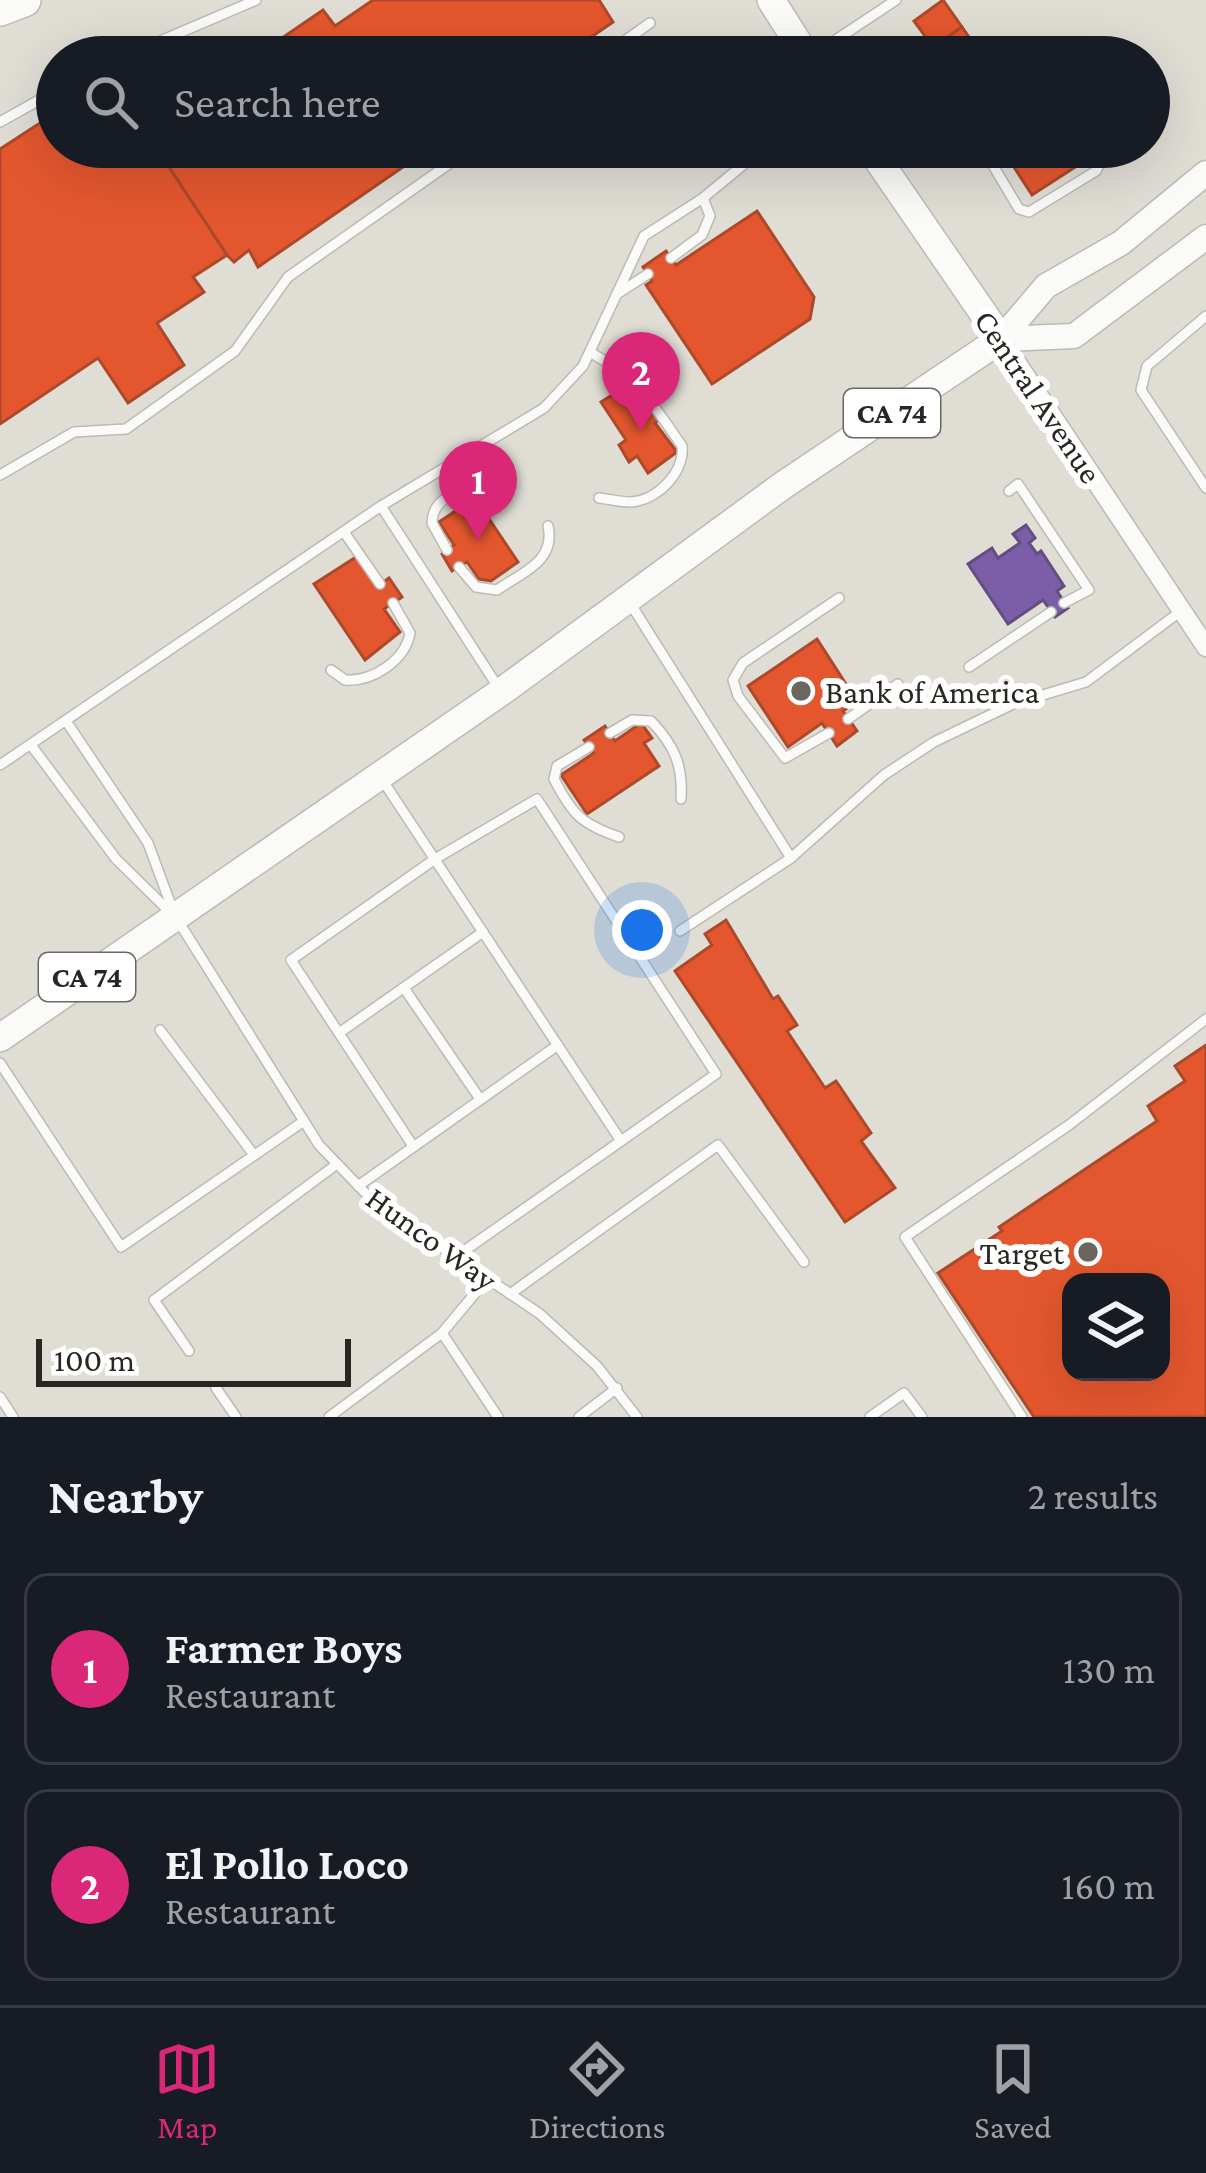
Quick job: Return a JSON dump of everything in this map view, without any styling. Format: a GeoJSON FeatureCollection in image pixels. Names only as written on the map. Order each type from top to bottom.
{"type":"FeatureCollection","features":[{"type":"Feature","properties":{"kind":"highway"},"geometry":{"type":"LineString","coordinates":[[0,9],[24,0]]}},
{"type":"Feature","properties":{"kind":"main road"},"geometry":{"type":"LineString","coordinates":[[771,0],[794,36]]}},
{"type":"Feature","properties":{"kind":"main road","name":"Central Avenue"},"geometry":{"type":"LineString","coordinates":[[883,168],[1001,339]]}},
{"type":"Feature","properties":{"kind":"main road"},"geometry":{"type":"LineString","coordinates":[[1001,339],[1046,286],[1121,244],[1206,173]]}},
{"type":"Feature","properties":{"kind":"main road"},"geometry":{"type":"LineString","coordinates":[[1001,339],[1074,336],[1205,236]]}},
{"type":"Feature","properties":{"kind":"main road","name":"CA 74"},"geometry":{"type":"LineString","coordinates":[[0,1037],[501,692],[782,486],[1001,339]]}},
{"type":"Feature","properties":{"kind":"street","name":"Central Avenue"},"geometry":{"type":"LineString","coordinates":[[1001,339],[1205,645]]}},
{"type":"Feature","properties":{"kind":"lane"},"geometry":{"type":"LineString","coordinates":[[172,36],[256,0]]}},
{"type":"Feature","properties":{"kind":"lane"},"geometry":{"type":"LineString","coordinates":[[840,36],[896,0]]}},
{"type":"Feature","properties":{"kind":"lane"},"geometry":{"type":"LineString","coordinates":[[632,36],[650,23]]}},
{"type":"Feature","properties":{"kind":"lane"},"geometry":{"type":"LineString","coordinates":[[0,122],[36,102]]}},
{"type":"Feature","properties":{"kind":"lane"},"geometry":{"type":"LineString","coordinates":[[0,475],[74,432],[126,429],[236,351],[288,277],[443,168]]}},
{"type":"Feature","properties":{"kind":"lane"},"geometry":{"type":"LineString","coordinates":[[0,765],[381,506],[544,408],[583,365],[644,236],[739,168]]}},
{"type":"Feature","properties":{"kind":"lane"},"geometry":{"type":"LineString","coordinates":[[994,168],[1018,209],[1029,212],[1098,168]]}},
{"type":"Feature","properties":{"kind":"lane"},"geometry":{"type":"LineString","coordinates":[[671,258],[702,235],[710,216],[703,198]]}},
{"type":"Feature","properties":{"kind":"lane"},"geometry":{"type":"LineString","coordinates":[[614,296],[648,274]]}},
{"type":"Feature","properties":{"kind":"lane"},"geometry":{"type":"LineString","coordinates":[[1206,316],[1147,366],[1142,390],[1206,488]]}},
{"type":"Feature","properties":{"kind":"lane"},"geometry":{"type":"LineString","coordinates":[[590,352],[645,392],[682,446],[683,455],[674,477],[642,499],[599,498]]}},
{"type":"Feature","properties":{"kind":"lane"},"geometry":{"type":"LineString","coordinates":[[447,550],[432,523],[435,508],[453,493],[485,485],[508,470]]}},
{"type":"Feature","properties":{"kind":"lane"},"geometry":{"type":"LineString","coordinates":[[1009,490],[1018,484],[1089,590],[1064,603]]}},
{"type":"Feature","properties":{"kind":"lane"},"geometry":{"type":"LineString","coordinates":[[381,506],[501,692]]}},
{"type":"Feature","properties":{"kind":"lane"},"geometry":{"type":"LineString","coordinates":[[459,567],[476,587],[497,590],[547,554],[548,526]]}},
{"type":"Feature","properties":{"kind":"lane"},"geometry":{"type":"LineString","coordinates":[[344,532],[380,584]]}},
{"type":"Feature","properties":{"kind":"lane"},"geometry":{"type":"LineString","coordinates":[[627,598],[791,858]]}},
{"type":"Feature","properties":{"kind":"lane"},"geometry":{"type":"LineString","coordinates":[[829,733],[785,758],[738,696],[733,680],[743,662],[839,598]]}},
{"type":"Feature","properties":{"kind":"lane"},"geometry":{"type":"LineString","coordinates":[[332,670],[345,680],[368,678],[402,653],[410,633],[393,603]]}},
{"type":"Feature","properties":{"kind":"lane"},"geometry":{"type":"LineString","coordinates":[[680,931],[791,858],[884,775],[934,742],[1013,704],[1086,682],[1181,611]]}},
{"type":"Feature","properties":{"kind":"lane"},"geometry":{"type":"LineString","coordinates":[[969,667],[1051,612]]}},
{"type":"Feature","properties":{"kind":"lane"},"geometry":{"type":"LineString","coordinates":[[848,719],[898,684]]}},
{"type":"Feature","properties":{"kind":"lane"},"geometry":{"type":"LineString","coordinates":[[610,734],[632,721],[651,722],[668,739],[682,770],[681,800]]}},
{"type":"Feature","properties":{"kind":"lane","name":"Hunco Way"},"geometry":{"type":"LineString","coordinates":[[65,722],[148,843],[175,916],[304,1121],[337,1164],[373,1202],[540,1314],[617,1388],[637,1417]]}},
{"type":"Feature","properties":{"kind":"lane","name":"Hunco Way"},"geometry":{"type":"LineString","coordinates":[[31,745],[116,859],[175,916]]}},
{"type":"Feature","properties":{"kind":"lane"},"geometry":{"type":"LineString","coordinates":[[589,747],[557,766],[554,779],[572,813],[619,837]]}},
{"type":"Feature","properties":{"kind":"lane"},"geometry":{"type":"LineString","coordinates":[[380,777],[621,1141]]}},
{"type":"Feature","properties":{"kind":"lane"},"geometry":{"type":"LineString","coordinates":[[413,1146],[291,960],[435,859],[537,799],[716,1074],[454,1258]]}},
{"type":"Feature","properties":{"kind":"lane"},"geometry":{"type":"LineString","coordinates":[[339,1033],[483,932]]}},
{"type":"Feature","properties":{"kind":"lane"},"geometry":{"type":"LineString","coordinates":[[404,988],[480,1100]]}},
{"type":"Feature","properties":{"kind":"lane"},"geometry":{"type":"LineString","coordinates":[[1022,1417],[905,1237],[1069,1125],[1206,1019]]}},
{"type":"Feature","properties":{"kind":"lane"},"geometry":{"type":"LineString","coordinates":[[160,1030],[254,1155]]}},
{"type":"Feature","properties":{"kind":"lane"},"geometry":{"type":"LineString","coordinates":[[358,1186],[558,1045]]}},
{"type":"Feature","properties":{"kind":"lane"},"geometry":{"type":"LineString","coordinates":[[0,1063],[121,1247],[304,1121]]}},
{"type":"Feature","properties":{"kind":"lane"},"geometry":{"type":"LineString","coordinates":[[510,1294],[718,1145],[804,1262]]}},
{"type":"Feature","properties":{"kind":"lane"},"geometry":{"type":"LineString","coordinates":[[189,1351],[154,1300],[337,1164]]}},
{"type":"Feature","properties":{"kind":"lane"},"geometry":{"type":"LineString","coordinates":[[329,1417],[442,1333],[487,1279]]}},
{"type":"Feature","properties":{"kind":"lane"},"geometry":{"type":"LineString","coordinates":[[442,1333],[498,1417]]}},
{"type":"Feature","properties":{"kind":"lane"},"geometry":{"type":"LineString","coordinates":[[217,1388],[236,1417]]}},
{"type":"Feature","properties":{"kind":"lane"},"geometry":{"type":"LineString","coordinates":[[579,1417],[617,1388]]}},
{"type":"Feature","properties":{"kind":"lane"},"geometry":{"type":"LineString","coordinates":[[870,1417],[904,1393],[922,1417]]}},
{"type":"Feature","properties":{"kind":"lane"},"geometry":{"type":"LineString","coordinates":[[0,1397],[14,1417]]}},
{"type":"Feature","properties":{"kind":"building: Shops"},"geometry":{"type":"Polygon","coordinates":[[[373,0],[599,0],[613,22],[593,36],[285,36],[323,10],[335,26],[373,0]]]}},
{"type":"Feature","properties":{"kind":"building: Shops"},"geometry":{"type":"Polygon","coordinates":[[[943,0],[962,27],[949,36],[925,36],[914,21],[943,0]]]}},
{"type":"Feature","properties":{"kind":"building: Shops"},"geometry":{"type":"Polygon","coordinates":[[[36,126],[36,168],[170,168],[227,255],[193,277],[204,292],[157,323],[184,365],[128,403],[98,358],[0,424],[0,149],[36,126]]]}},
{"type":"Feature","properties":{"kind":"building: Shops"},"geometry":{"type":"Polygon","coordinates":[[[170,168],[402,168],[258,267],[249,250],[234,262],[170,168]]]}},
{"type":"Feature","properties":{"kind":"building: Shops"},"geometry":{"type":"Polygon","coordinates":[[[1015,168],[1074,168],[1032,195],[1015,168]]]}},
{"type":"Feature","properties":{"kind":"building: Shops"},"geometry":{"type":"Polygon","coordinates":[[[757,211],[814,297],[810,319],[712,384],[646,285],[652,281],[643,267],[666,251],[676,265],[757,211]]]}},
{"type":"Feature","properties":{"kind":"building: Shops"},"geometry":{"type":"Polygon","coordinates":[[[631,383],[677,452],[648,473],[637,456],[629,462],[619,445],[626,440],[601,402],[631,383]]]}},
{"type":"Feature","properties":{"kind":"building: Shops"},"geometry":{"type":"Polygon","coordinates":[[[475,498],[518,562],[491,581],[479,579],[467,562],[452,571],[442,554],[454,545],[439,522],[475,498]]]}},
{"type":"Feature","properties":{"kind":"building: Shops"},"geometry":{"type":"Polygon","coordinates":[[[356,557],[377,587],[389,578],[402,597],[384,609],[400,632],[365,660],[314,584],[356,557]]]}},
{"type":"Feature","properties":{"kind":"building: Shops","name":"Bank of America"},"geometry":{"type":"Polygon","coordinates":[[[817,639],[857,701],[843,711],[857,731],[837,746],[822,723],[788,747],[748,686],[817,639]]]}},
{"type":"Feature","properties":{"kind":"building: Shops"},"geometry":{"type":"Polygon","coordinates":[[[641,723],[652,738],[644,743],[659,766],[587,814],[561,775],[594,753],[584,740],[605,726],[615,741],[641,723]]]}},
{"type":"Feature","properties":{"kind":"building: Shops"},"geometry":{"type":"Polygon","coordinates":[[[726,920],[773,999],[778,996],[797,1025],[787,1031],[825,1088],[836,1081],[871,1133],[861,1141],[895,1188],[845,1222],[675,971],[712,945],[705,934],[726,920]]]}},
{"type":"Feature","properties":{"kind":"building: Shops","name":"Target"},"geometry":{"type":"Polygon","coordinates":[[[1206,1045],[1206,1417],[1034,1417],[938,1273],[1157,1121],[1148,1106],[1185,1081],[1175,1066],[1206,1045]]]}},
{"type":"Feature","properties":{"kind":"building: Offices"},"geometry":{"type":"Polygon","coordinates":[[[1026,525],[1035,538],[1029,543],[1037,554],[1041,551],[1064,586],[1057,591],[1068,608],[1055,617],[1043,600],[1008,624],[968,564],[992,548],[998,558],[1020,543],[1013,534],[1026,525]]]}},
{"type":"Feature","properties":{"kind":"place","name":"El Pollo Loco"},"geometry":{"type":"Point","coordinates":[641,431]}},
{"type":"Feature","properties":{"kind":"place","name":"Farmer Boys"},"geometry":{"type":"Point","coordinates":[478,540]}},
{"type":"Feature","properties":{"kind":"place","name":"Bank of America"},"geometry":{"type":"Point","coordinates":[801,691]}},
{"type":"Feature","properties":{"kind":"place","name":"Target"},"geometry":{"type":"Point","coordinates":[1088,1252]}}]}
